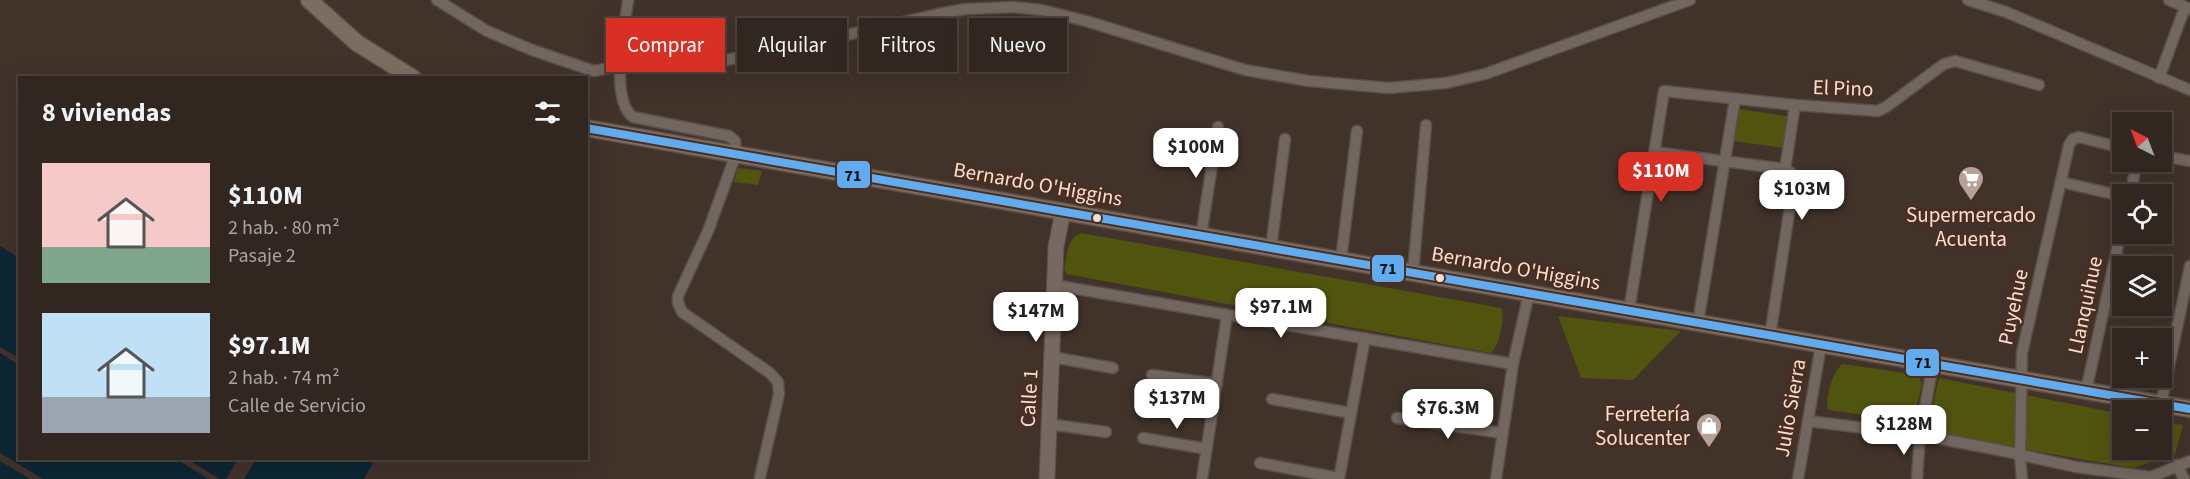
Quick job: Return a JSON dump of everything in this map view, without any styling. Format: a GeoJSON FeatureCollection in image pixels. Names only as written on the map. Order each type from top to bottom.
{"type":"FeatureCollection","features":[{"type":"Feature","properties":{"kind":"main road"},"geometry":{"type":"LineString","coordinates":[[309,0],[357,43],[410,76]]}},
{"type":"Feature","properties":{"kind":"main road","name":"Bernardo O'Higgins"},"geometry":{"type":"LineString","coordinates":[[588,128],[2138,400]]}},
{"type":"Feature","properties":{"kind":"main road","name":"Bernardo O'Higgins"},"geometry":{"type":"LineString","coordinates":[[2172,406],[2190,409]]}},
{"type":"Feature","properties":{"kind":"street"},"geometry":{"type":"LineString","coordinates":[[437,0],[487,30],[532,50],[594,71],[606,69]]}},
{"type":"Feature","properties":{"kind":"street"},"geometry":{"type":"LineString","coordinates":[[626,18],[628,0]]}},
{"type":"Feature","properties":{"kind":"street"},"geometry":{"type":"LineString","coordinates":[[725,60],[938,14],[966,9],[1014,7],[1042,10],[1077,18],[1219,63],[1271,75],[1370,87],[1407,87],[1446,83],[1485,74],[1690,0]]}},
{"type":"Feature","properties":{"kind":"street"},"geometry":{"type":"LineString","coordinates":[[1968,0],[2006,12],[2190,90]]}},
{"type":"Feature","properties":{"kind":"street"},"geometry":{"type":"LineString","coordinates":[[2159,78],[2187,8],[2169,0]]}},
{"type":"Feature","properties":{"kind":"street","name":"El Pino"},"geometry":{"type":"LineString","coordinates":[[1654,152],[1664,91],[1795,105],[1881,110],[1951,61],[2039,85]]}},
{"type":"Feature","properties":{"kind":"street"},"geometry":{"type":"LineString","coordinates":[[620,72],[624,105],[631,116],[729,136],[735,141],[736,154],[708,231],[678,296],[678,303],[682,312],[770,372],[778,382],[779,394],[760,477]]}},
{"type":"Feature","properties":{"kind":"street"},"geometry":{"type":"LineString","coordinates":[[1698,323],[1735,99]]}},
{"type":"Feature","properties":{"kind":"street"},"geometry":{"type":"LineString","coordinates":[[1785,169],[1795,105]]}},
{"type":"Feature","properties":{"kind":"street"},"geometry":{"type":"LineString","coordinates":[[1413,273],[1426,125]]}},
{"type":"Feature","properties":{"kind":"street"},"geometry":{"type":"LineString","coordinates":[[1201,236],[1218,127]]}},
{"type":"Feature","properties":{"kind":"street"},"geometry":{"type":"LineString","coordinates":[[1341,260],[1357,131]]}},
{"type":"Feature","properties":{"kind":"street","name":"Puyehue"},"geometry":{"type":"LineString","coordinates":[[2022,479],[2020,456],[2022,353],[2069,145],[2073,139],[2079,137],[2112,145]]}},
{"type":"Feature","properties":{"kind":"street"},"geometry":{"type":"LineString","coordinates":[[1271,248],[1285,140]]}},
{"type":"Feature","properties":{"kind":"street"},"geometry":{"type":"LineString","coordinates":[[1629,311],[1654,152],[1785,169],[1791,173],[1794,181],[1770,336]]}},
{"type":"Feature","properties":{"kind":"street"},"geometry":{"type":"LineString","coordinates":[[2172,158],[2190,161]]}},
{"type":"Feature","properties":{"kind":"street"},"geometry":{"type":"LineString","coordinates":[[2061,182],[2112,194]]}},
{"type":"Feature","properties":{"kind":"street","name":"Calle 1"},"geometry":{"type":"LineString","coordinates":[[1047,479],[1056,246],[1064,212]]}},
{"type":"Feature","properties":{"kind":"street","name":"Llanquihue"},"geometry":{"type":"LineString","coordinates":[[2086,391],[2118,244]]}},
{"type":"Feature","properties":{"kind":"street"},"geometry":{"type":"LineString","coordinates":[[2162,400],[2190,266]]}},
{"type":"Feature","properties":{"kind":"street"},"geometry":{"type":"LineString","coordinates":[[1054,285],[1513,364]]}},
{"type":"Feature","properties":{"kind":"street"},"geometry":{"type":"LineString","coordinates":[[1496,479],[1513,364],[1529,293]]}},
{"type":"Feature","properties":{"kind":"street"},"geometry":{"type":"LineString","coordinates":[[1202,479],[1227,315]]}},
{"type":"Feature","properties":{"kind":"street"},"geometry":{"type":"LineString","coordinates":[[1260,463],[1339,479],[1365,338]]}},
{"type":"Feature","properties":{"kind":"street","name":"Julio Sierra"},"geometry":{"type":"LineString","coordinates":[[1798,479],[1821,345]]}},
{"type":"Feature","properties":{"kind":"street"},"geometry":{"type":"LineString","coordinates":[[1052,357],[1113,368]]}},
{"type":"Feature","properties":{"kind":"street"},"geometry":{"type":"LineString","coordinates":[[1917,479],[1920,435],[1934,364]]}},
{"type":"Feature","properties":{"kind":"street"},"geometry":{"type":"LineString","coordinates":[[1152,375],[1217,384]]}},
{"type":"Feature","properties":{"kind":"street"},"geometry":{"type":"LineString","coordinates":[[1272,399],[1351,412]]}},
{"type":"Feature","properties":{"kind":"street"},"geometry":{"type":"LineString","coordinates":[[1397,418],[1503,434]]}},
{"type":"Feature","properties":{"kind":"street"},"geometry":{"type":"LineString","coordinates":[[1808,421],[1920,435],[2076,467],[2148,478],[2190,461]]}},
{"type":"Feature","properties":{"kind":"street"},"geometry":{"type":"LineString","coordinates":[[1048,424],[1106,432]]}},
{"type":"Feature","properties":{"kind":"street"},"geometry":{"type":"LineString","coordinates":[[1143,438],[1207,449]]}},
{"type":"Feature","properties":{"kind":"street"},"geometry":{"type":"LineString","coordinates":[[2177,465],[2184,479]]}},
{"type":"Feature","properties":{"kind":"street"},"geometry":{"type":"LineString","coordinates":[[2076,467],[2082,479]]}},
{"type":"Feature","properties":{"kind":"shaded area"},"geometry":{"type":"Polygon","coordinates":[[[1738,109],[1787,116],[1783,148],[1733,141],[1738,109]]]}},
{"type":"Feature","properties":{"kind":"shaded area"},"geometry":{"type":"Polygon","coordinates":[[[738,168],[762,171],[758,185],[734,182],[738,168]]]}},
{"type":"Feature","properties":{"kind":"shaded area"},"geometry":{"type":"Polygon","coordinates":[[[1081,233],[1501,308],[1503,318],[1501,332],[1490,353],[1067,274],[1064,270],[1068,248],[1072,239],[1081,233]]]}},
{"type":"Feature","properties":{"kind":"shaded area"},"geometry":{"type":"Polygon","coordinates":[[[1558,316],[1681,331],[1633,380],[1581,378],[1558,316]]]}},
{"type":"Feature","properties":{"kind":"shaded area"},"geometry":{"type":"Polygon","coordinates":[[[1843,364],[1918,375],[1922,384],[1916,409],[1907,413],[1880,409],[1878,417],[1829,410],[1827,400],[1830,385],[1843,364]]]}},
{"type":"Feature","properties":{"kind":"shaded area"},"geometry":{"type":"Polygon","coordinates":[[[1939,378],[2112,412],[2112,460],[2157,460],[2133,468],[1927,433],[1939,378]]]}},
{"type":"Feature","properties":{"kind":"shaded area"},"geometry":{"type":"Polygon","coordinates":[[[2172,423],[2183,425],[2175,454],[2172,455],[2172,423]]]}},
{"type":"Feature","properties":{"kind":"water"},"geometry":{"type":"Polygon","coordinates":[[[0,246],[18,257],[18,357],[0,347],[0,246]]]}},
{"type":"Feature","properties":{"kind":"water"},"geometry":{"type":"Polygon","coordinates":[[[0,353],[18,364],[18,460],[178,460],[209,479],[43,479],[0,453],[0,353]]]}},
{"type":"Feature","properties":{"kind":"water"},"geometry":{"type":"Polygon","coordinates":[[[189,460],[237,460],[226,479],[220,479],[189,460]]]}},
{"type":"Feature","properties":{"kind":"water"},"geometry":{"type":"Polygon","coordinates":[[[255,460],[368,460],[373,463],[364,479],[244,479],[255,460]]]}},
{"type":"Feature","properties":{"kind":"water"},"geometry":{"type":"Polygon","coordinates":[[[0,461],[30,479],[0,479],[0,461]]]}},
{"type":"Feature","properties":{"kind":"transit line","name":"71"},"geometry":{"type":"LineString","coordinates":[[588,128],[2190,409]]}},
{"type":"Feature","properties":{"kind":"place","name":"Supermercado Acuenta"},"geometry":{"type":"Point","coordinates":[1971,202]}},
{"type":"Feature","properties":{"kind":"place","name":"Ferretería Solucenter"},"geometry":{"type":"Point","coordinates":[1709,449]}}]}
